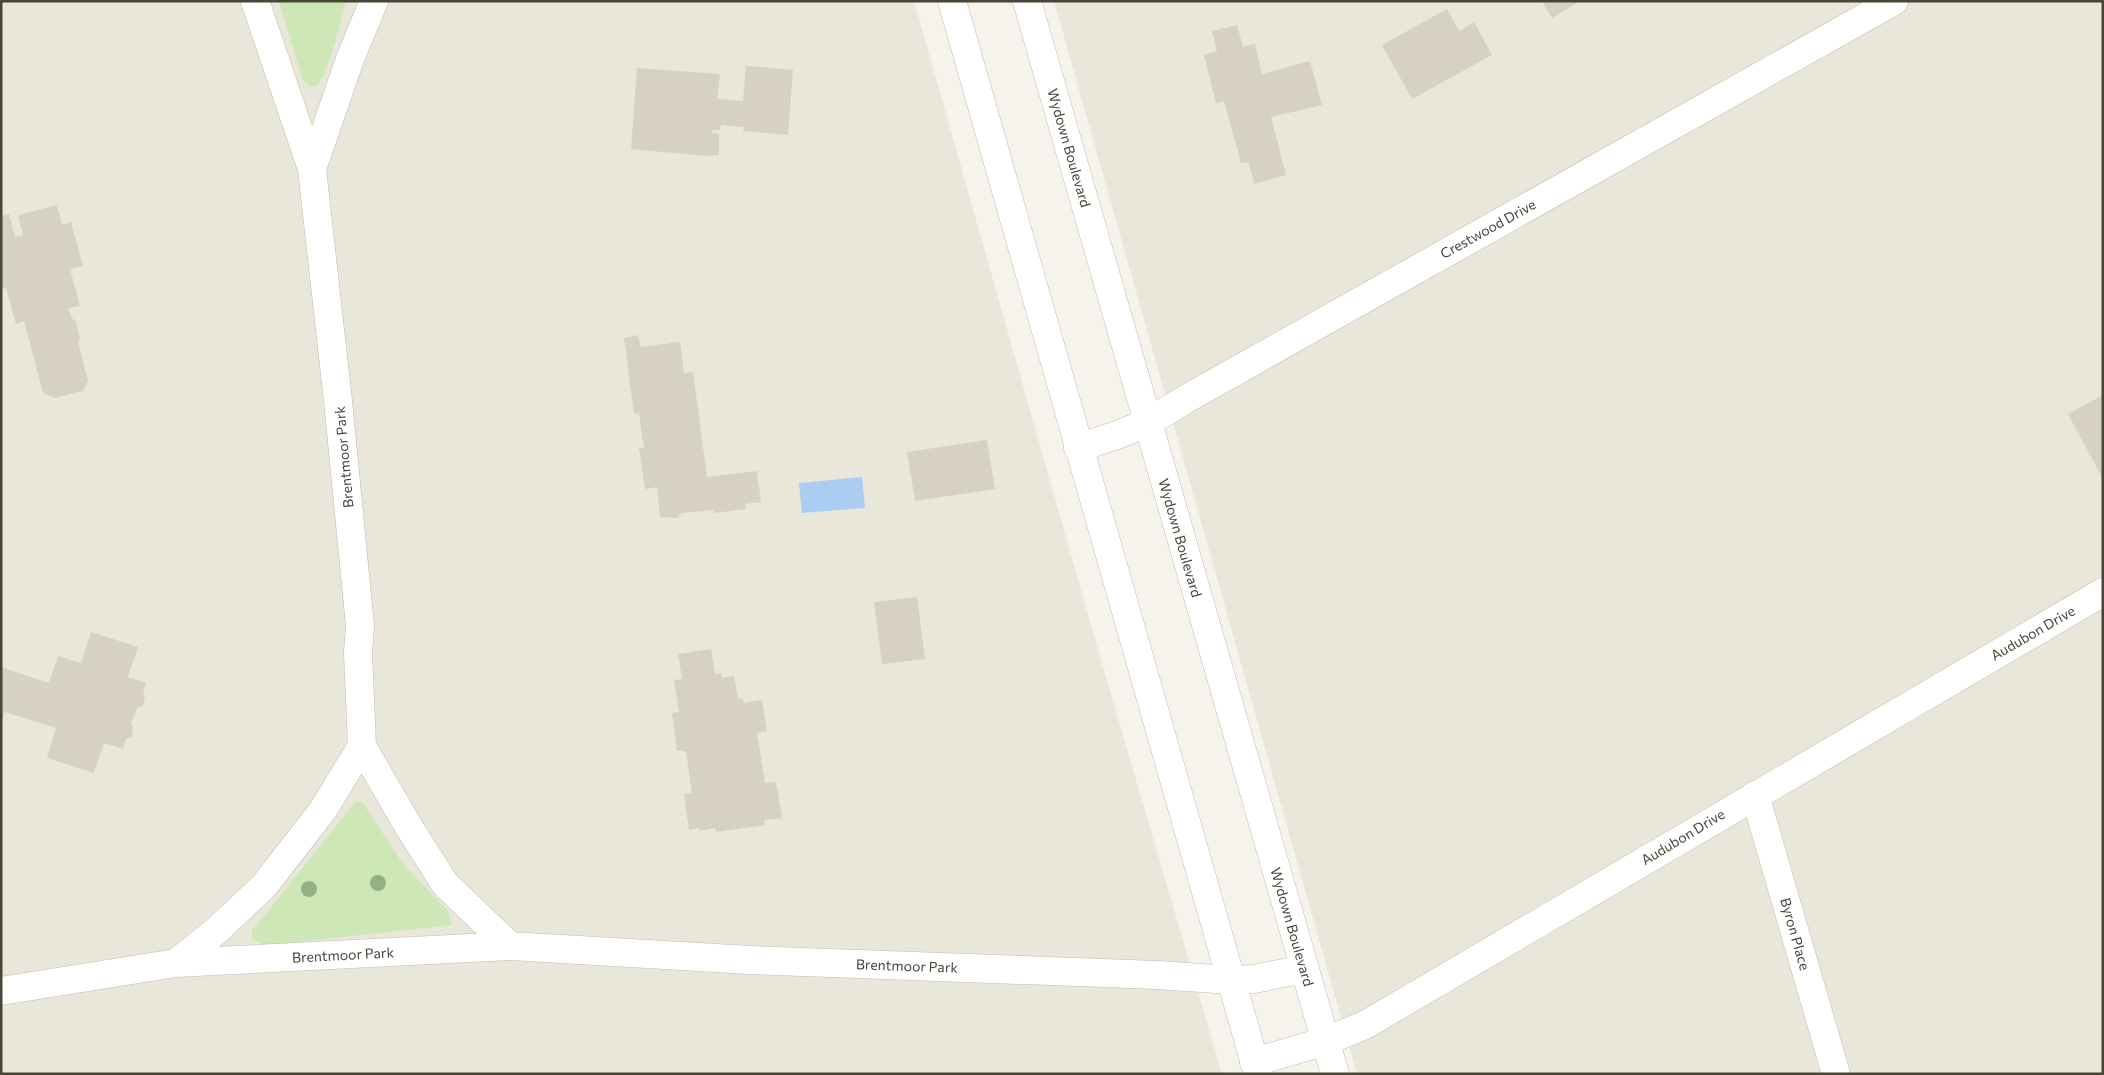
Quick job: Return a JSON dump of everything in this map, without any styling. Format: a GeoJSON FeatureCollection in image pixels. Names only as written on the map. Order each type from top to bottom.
{"type":"FeatureCollection","features":[{"type":"Feature","properties":{"kind":"street","name":"Brentmoor Park"},"geometry":{"type":"LineString","coordinates":[[255,1],[312,168],[338,401],[360,626],[358,653],[362,746],[407,824],[445,884],[510,946]]}},
{"type":"Feature","properties":{"kind":"street","name":"Brentmoor Park"},"geometry":{"type":"LineString","coordinates":[[312,168],[350,59],[374,1]]}},
{"type":"Feature","properties":{"kind":"street"},"geometry":{"type":"LineString","coordinates":[[952,1],[1256,1068]]}},
{"type":"Feature","properties":{"kind":"street","name":"Wydown Boulevard"},"geometry":{"type":"LineString","coordinates":[[1027,1],[1335,1074]]}},
{"type":"Feature","properties":{"kind":"street","name":"Crestwood Drive"},"geometry":{"type":"LineString","coordinates":[[1078,448],[1147,423],[1186,399],[1894,1]]}},
{"type":"Feature","properties":{"kind":"street","name":"Audubon Drive"},"geometry":{"type":"LineString","coordinates":[[1256,1068],[1365,1025],[2103,592]]}},
{"type":"Feature","properties":{"kind":"street","name":"Brentmoor Park"},"geometry":{"type":"LineString","coordinates":[[176,963],[216,932],[264,886],[322,810],[362,746]]}},
{"type":"Feature","properties":{"kind":"street","name":"Byron Place"},"geometry":{"type":"LineString","coordinates":[[1755,795],[1836,1074]]}},
{"type":"Feature","properties":{"kind":"street","name":"Brentmoor Park"},"geometry":{"type":"LineString","coordinates":[[1,990],[176,963],[510,946],[750,960],[1157,975],[1231,980],[1254,979],[1304,968]]}},
{"type":"Feature","properties":{"kind":"shaded area"},"geometry":{"type":"Polygon","coordinates":[[[1,1],[914,1],[1094,636],[1222,1074],[1,1074],[1,1]]]}},
{"type":"Feature","properties":{"kind":"shaded area"},"geometry":{"type":"Polygon","coordinates":[[[1054,1],[2103,1],[2103,1074],[1357,1074],[1054,1]]]}},
{"type":"Feature","properties":{"kind":"green space"},"geometry":{"type":"Polygon","coordinates":[[[279,1],[346,1],[330,58],[316,87],[308,85],[301,75],[279,1]]]}},
{"type":"Feature","properties":{"kind":"green space"},"geometry":{"type":"Polygon","coordinates":[[[356,801],[362,802],[403,864],[448,911],[452,925],[279,944],[262,944],[252,939],[252,931],[356,801]]]}},
{"type":"Feature","properties":{"kind":"water"},"geometry":{"type":"Polygon","coordinates":[[[862,477],[865,508],[802,513],[799,483],[862,477]]]}},
{"type":"Feature","properties":{"kind":"building"},"geometry":{"type":"Polygon","coordinates":[[[1542,1],[1580,1],[1552,18],[1542,1]]]}},
{"type":"Feature","properties":{"kind":"building"},"geometry":{"type":"Polygon","coordinates":[[[1447,9],[1459,31],[1474,22],[1492,55],[1412,99],[1382,45],[1447,9]]]}},
{"type":"Feature","properties":{"kind":"building"},"geometry":{"type":"Polygon","coordinates":[[[1237,25],[1243,47],[1255,44],[1262,74],[1310,61],[1322,105],[1271,117],[1286,175],[1254,184],[1249,163],[1241,163],[1224,101],[1216,103],[1204,55],[1217,51],[1212,31],[1237,25]]]}},
{"type":"Feature","properties":{"kind":"building"},"geometry":{"type":"Polygon","coordinates":[[[746,66],[793,70],[788,135],[743,131],[744,127],[721,125],[720,130],[712,130],[712,133],[719,134],[719,155],[706,156],[631,149],[637,68],[720,74],[717,99],[743,101],[746,66]]]}},
{"type":"Feature","properties":{"kind":"building"},"geometry":{"type":"Polygon","coordinates":[[[57,205],[62,225],[71,222],[83,266],[70,269],[80,306],[68,308],[71,317],[76,322],[80,338],[78,342],[88,381],[83,391],[55,398],[43,393],[24,321],[16,324],[6,288],[1,289],[1,216],[9,214],[15,237],[23,235],[18,215],[57,205]]]}},
{"type":"Feature","properties":{"kind":"building"},"geometry":{"type":"Polygon","coordinates":[[[638,335],[640,347],[680,342],[684,373],[693,372],[707,477],[757,471],[761,502],[745,504],[746,509],[714,513],[713,510],[681,513],[678,518],[660,517],[657,487],[645,489],[639,448],[644,448],[639,413],[634,414],[624,338],[638,335]]]}},
{"type":"Feature","properties":{"kind":"building"},"geometry":{"type":"Polygon","coordinates":[[[2103,395],[2103,479],[2068,414],[2103,395]]]}},
{"type":"Feature","properties":{"kind":"building"},"geometry":{"type":"Polygon","coordinates":[[[987,440],[995,489],[915,501],[907,452],[987,440]]]}},
{"type":"Feature","properties":{"kind":"building"},"geometry":{"type":"Polygon","coordinates":[[[917,597],[925,659],[882,664],[874,602],[917,597]]]}},
{"type":"Feature","properties":{"kind":"building"},"geometry":{"type":"Polygon","coordinates":[[[91,632],[138,647],[128,677],[146,683],[142,707],[138,707],[131,723],[133,727],[132,736],[126,739],[123,749],[104,743],[94,773],[47,758],[56,728],[5,712],[1,722],[1,667],[49,683],[58,656],[81,663],[91,632]]]}},
{"type":"Feature","properties":{"kind":"building"},"geometry":{"type":"Polygon","coordinates":[[[711,649],[715,674],[721,673],[722,678],[734,676],[738,699],[743,698],[743,703],[762,700],[767,731],[757,733],[765,783],[776,782],[782,818],[764,820],[765,825],[716,832],[715,828],[699,831],[699,828],[689,830],[684,794],[692,793],[686,751],[677,751],[672,713],[679,712],[674,680],[682,679],[678,654],[711,649]]]}}]}
